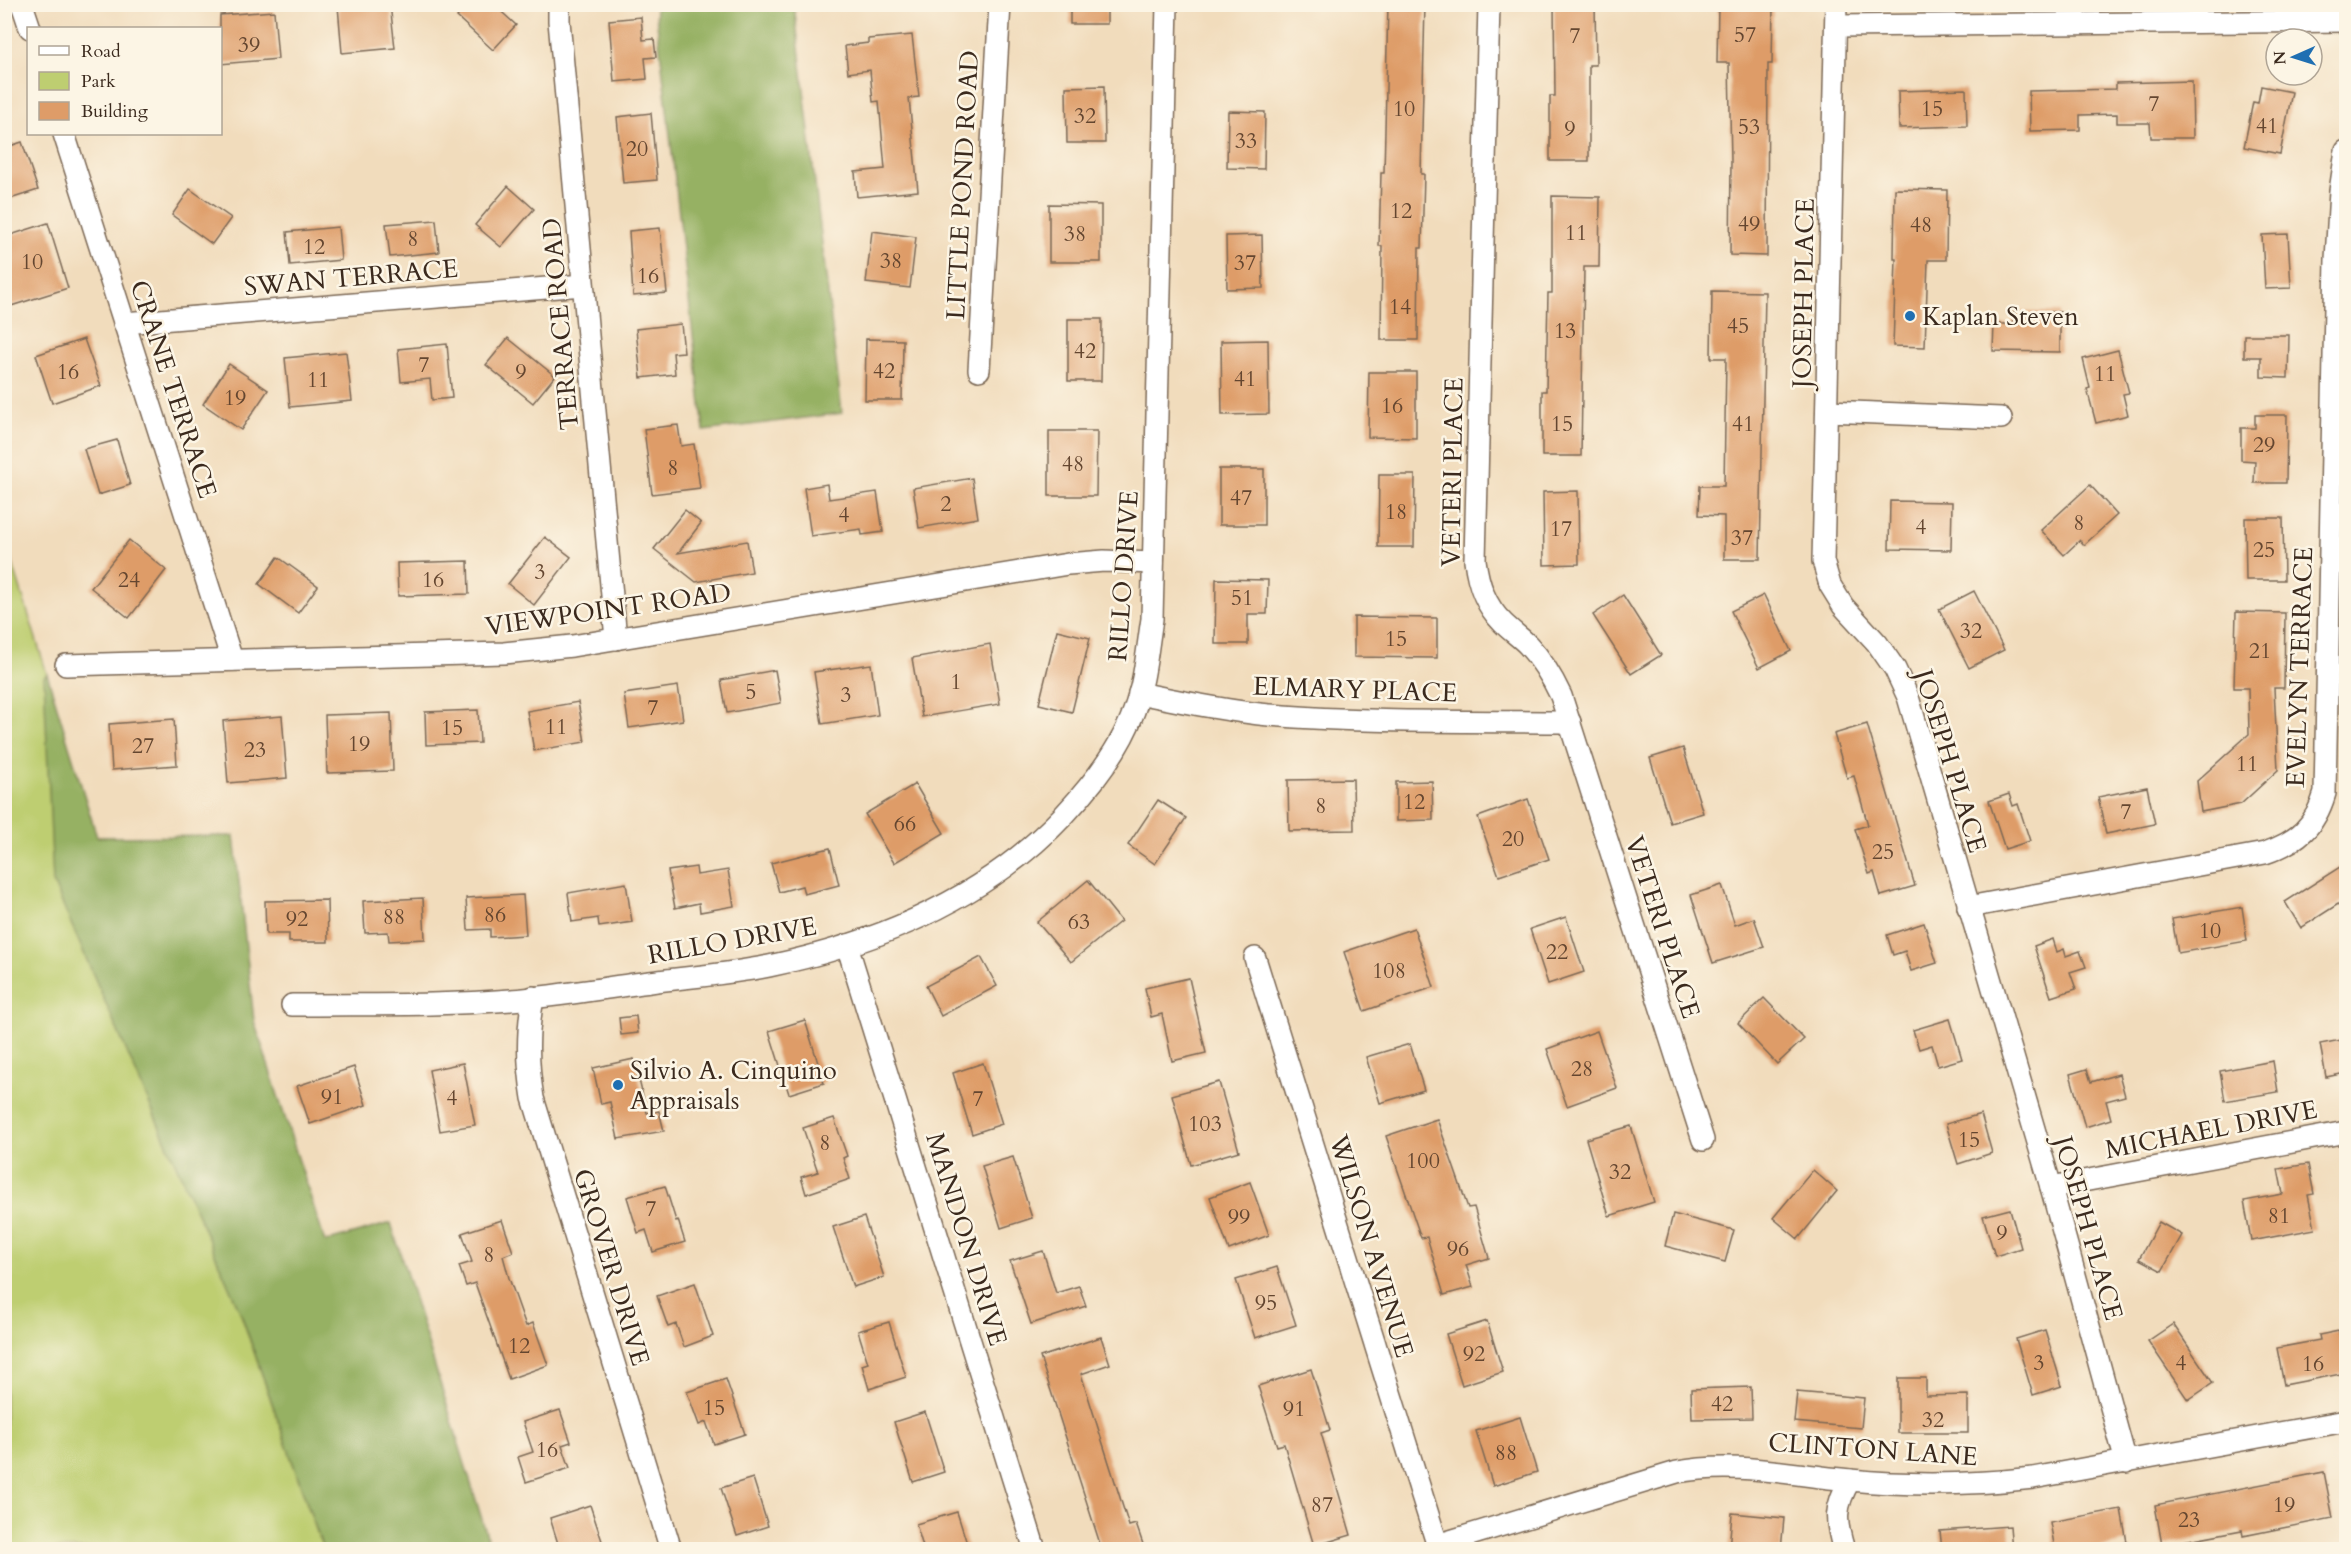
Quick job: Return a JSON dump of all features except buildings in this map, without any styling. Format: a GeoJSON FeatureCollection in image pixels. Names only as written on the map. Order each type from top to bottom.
{"type":"FeatureCollection","features":[{"type":"Feature","properties":{"kind":"street"},"geometry":{"type":"LineString","coordinates":[[22,4],[30,27]]}},
{"type":"Feature","properties":{"kind":"street","name":"TERRACE ROAD"},"geometry":{"type":"LineString","coordinates":[[559,4],[616,639]]}},
{"type":"Feature","properties":{"kind":"street","name":"LITTLE POND ROAD"},"geometry":{"type":"LineString","coordinates":[[979,369],[1000,4]]}},
{"type":"Feature","properties":{"kind":"street","name":"RILLO DRIVE"},"geometry":{"type":"LineString","coordinates":[[292,1005],[462,1002],[533,997],[767,967],[879,935],[935,911],[995,874],[1040,841],[1084,793],[1112,756],[1133,713],[1143,682],[1152,619],[1167,4]]}},
{"type":"Feature","properties":{"kind":"street","name":"VETERI PLACE"},"geometry":{"type":"LineString","coordinates":[[1489,4],[1478,581],[1487,602],[1501,621],[1528,645],[1548,669],[1561,696],[1703,1140]]}},
{"type":"Feature","properties":{"kind":"street","name":"JOSEPH PLACE"},"geometry":{"type":"LineString","coordinates":[[1836,4],[1823,561],[1830,585],[1843,606],[1877,643],[1895,669],[1908,697],[2051,1187],[2126,1462]]}},
{"type":"Feature","properties":{"kind":"street"},"geometry":{"type":"LineString","coordinates":[[1836,26],[2346,21]]}},
{"type":"Feature","properties":{"kind":"street","name":"CRANE TERRACE"},"geometry":{"type":"LineString","coordinates":[[64,135],[232,660]]}},
{"type":"Feature","properties":{"kind":"street","name":"EVELYN TERRACE"},"geometry":{"type":"LineString","coordinates":[[1968,907],[2265,853],[2299,837],[2320,811],[2325,793],[2327,626],[2346,151]]}},
{"type":"Feature","properties":{"kind":"street","name":"SWAN TERRACE"},"geometry":{"type":"LineString","coordinates":[[124,323],[583,285]]}},
{"type":"Feature","properties":{"kind":"street"},"geometry":{"type":"LineString","coordinates":[[1827,411],[2001,418]]}},
{"type":"Feature","properties":{"kind":"street","name":"VIEWPOINT ROAD"},"geometry":{"type":"LineString","coordinates":[[66,665],[504,653],[572,646],[1068,564],[1104,561],[1153,563]]}},
{"type":"Feature","properties":{"kind":"street","name":"ELMARY PLACE"},"geometry":{"type":"LineString","coordinates":[[1139,693],[1205,707],[1278,716],[1331,719],[1570,722]]}},
{"type":"Feature","properties":{"kind":"street","name":"MANDON DRIVE"},"geometry":{"type":"LineString","coordinates":[[847,945],[1035,1550]]}},
{"type":"Feature","properties":{"kind":"street","name":"WILSON AVENUE"},"geometry":{"type":"LineString","coordinates":[[1255,958],[1438,1547]]}},
{"type":"Feature","properties":{"kind":"street","name":"GROVER DRIVE"},"geometry":{"type":"LineString","coordinates":[[533,997],[527,1044],[527,1065],[533,1098],[672,1550]]}},
{"type":"Feature","properties":{"kind":"street","name":"MICHAEL DRIVE"},"geometry":{"type":"LineString","coordinates":[[2051,1187],[2346,1132]]}},
{"type":"Feature","properties":{"kind":"street","name":"CLINTON LANE"},"geometry":{"type":"LineString","coordinates":[[1438,1547],[1677,1472],[1706,1467],[1734,1466],[1850,1480],[1931,1485],[1982,1484],[2126,1462],[2346,1421]]}},
{"type":"Feature","properties":{"kind":"street"},"geometry":{"type":"LineString","coordinates":[[1844,1550],[1837,1528],[1837,1511],[1850,1480]]}},
{"type":"Feature","properties":{"kind":"green space"},"geometry":{"type":"Polygon","coordinates":[[[655,5],[794,5],[842,413],[704,431],[655,5]]]}},
{"type":"Feature","properties":{"kind":"green space"},"geometry":{"type":"Polygon","coordinates":[[[4,536],[47,674],[44,677],[241,1314],[323,1549],[5,1549],[4,536]]]}},
{"type":"Feature","properties":{"kind":"green space"},"geometry":{"type":"Polygon","coordinates":[[[47,674],[97,837],[234,836],[254,1021],[325,1242],[391,1223],[491,1549],[323,1549],[241,1314],[53,882],[44,677],[47,674]]]}},
{"type":"Feature","properties":{"kind":"place","name":"Kaplan Steven"},"geometry":{"type":"Point","coordinates":[1910,316]}},
{"type":"Feature","properties":{"kind":"place","name":"Silvio A. Cinquino Appraisals"},"geometry":{"type":"Point","coordinates":[618,1085]}}]}
